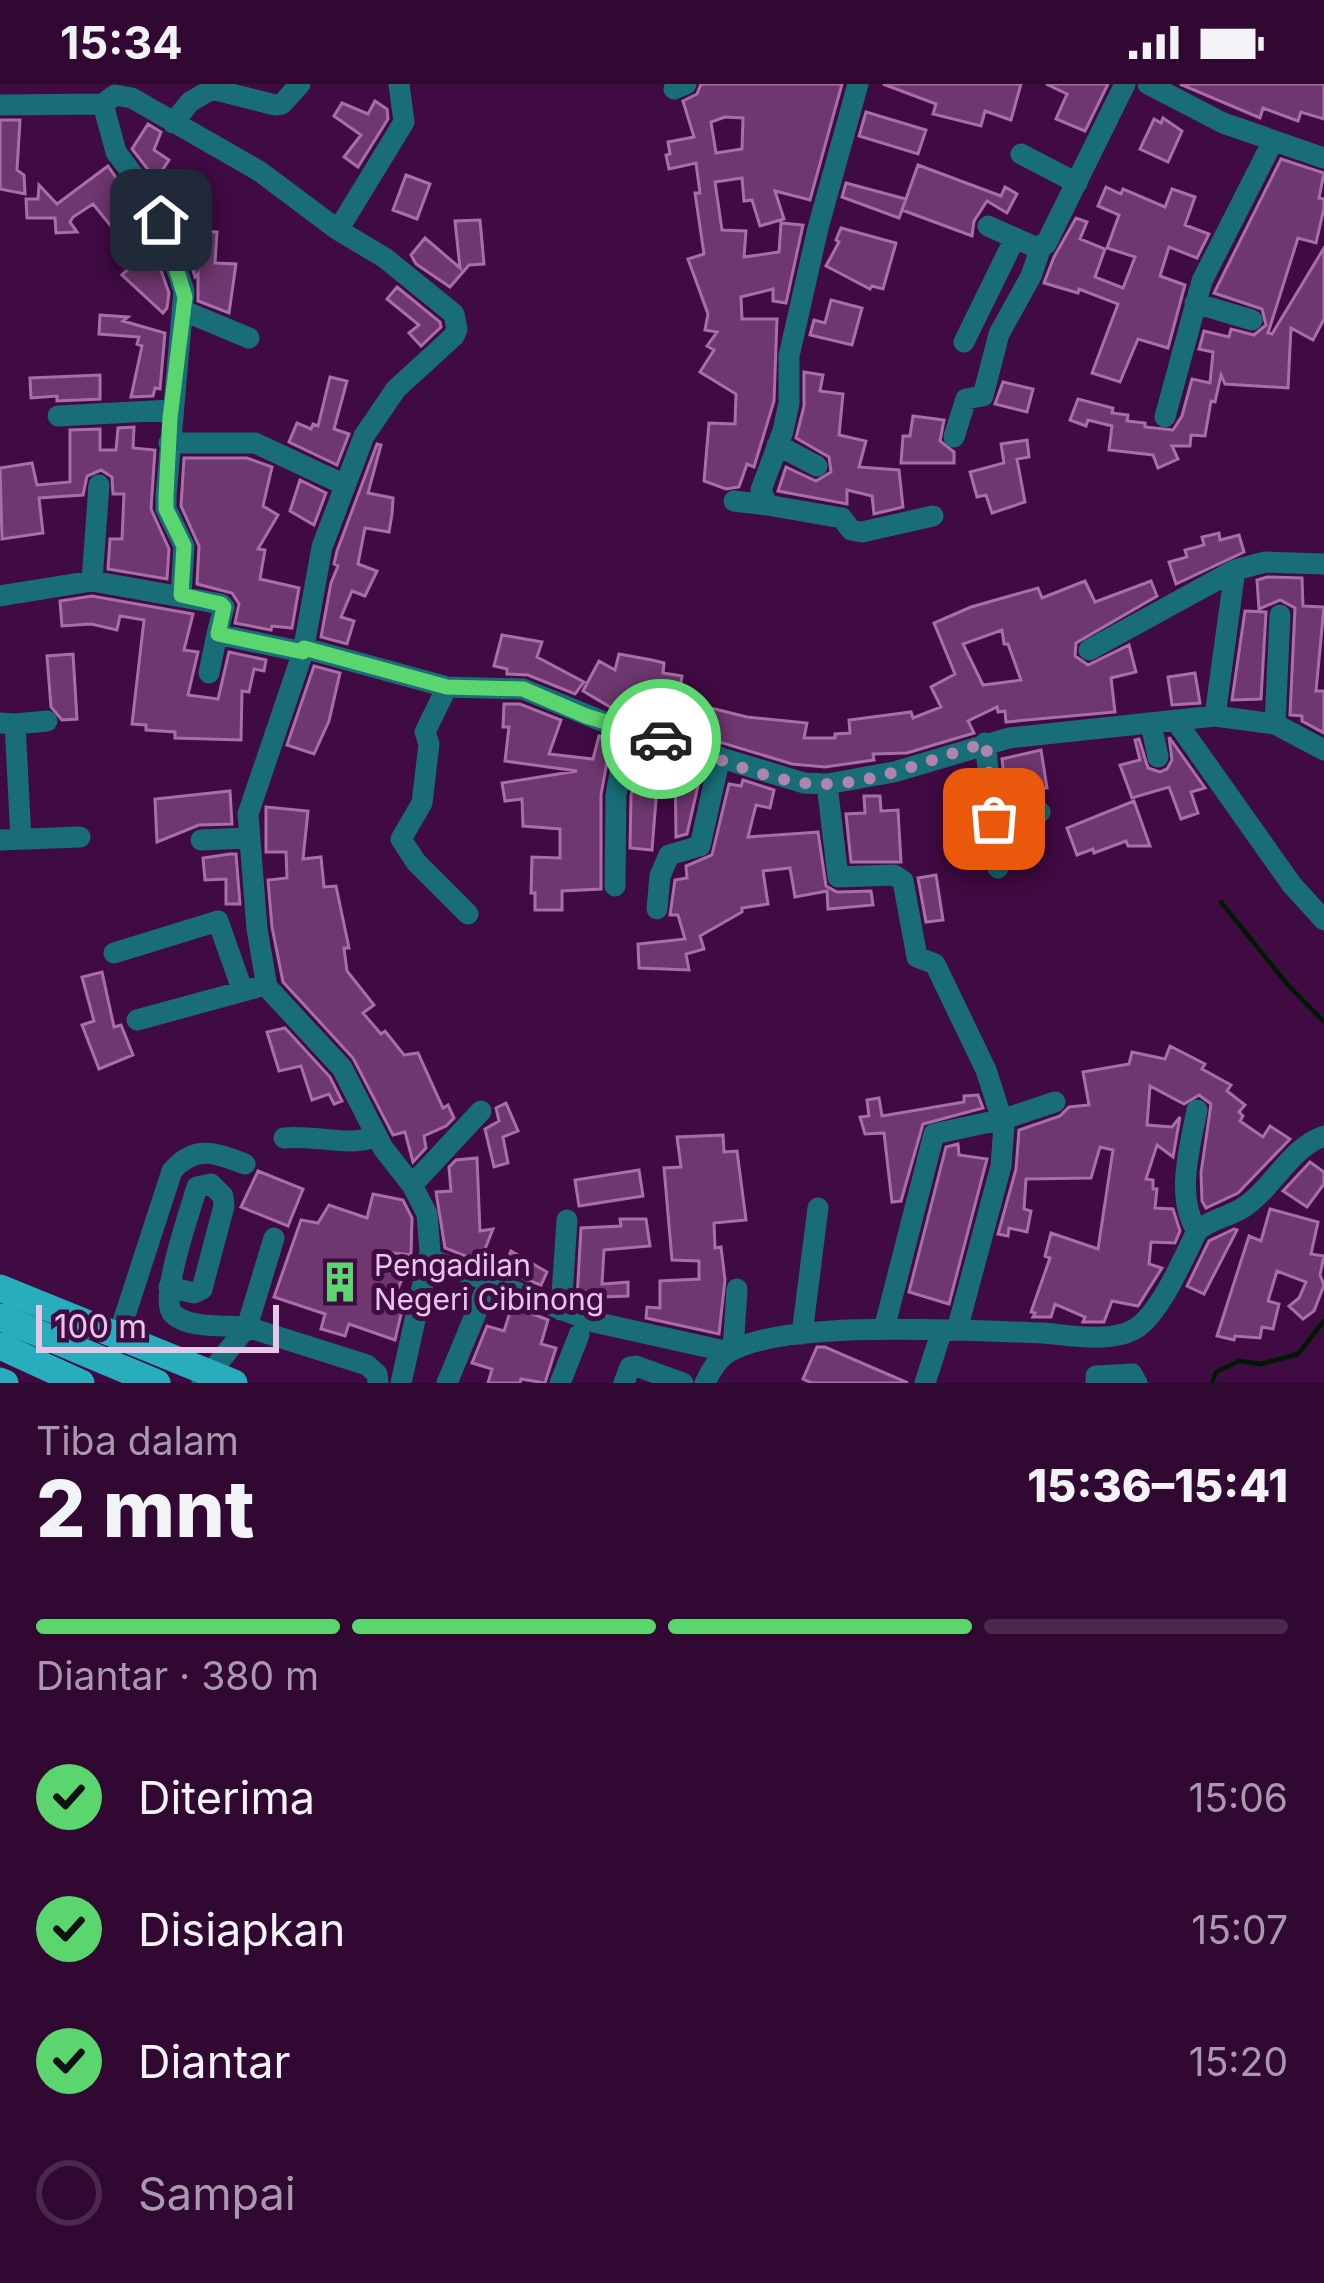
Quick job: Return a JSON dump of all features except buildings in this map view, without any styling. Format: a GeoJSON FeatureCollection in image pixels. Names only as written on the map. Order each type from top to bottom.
{"type":"FeatureCollection","features":[{"type":"Feature","properties":{"kind":"main road"},"geometry":{"type":"LineString","coordinates":[[0,1288],[215,1380]]}},
{"type":"Feature","properties":{"kind":"main road"},"geometry":{"type":"LineString","coordinates":[[0,1317],[157,1383]]}},
{"type":"Feature","properties":{"kind":"main road"},"geometry":{"type":"LineString","coordinates":[[0,1346],[81,1383]]}},
{"type":"Feature","properties":{"kind":"street"},"geometry":{"type":"LineString","coordinates":[[173,123],[190,102],[212,89],[275,105],[282,104],[299,84]]}},
{"type":"Feature","properties":{"kind":"street"},"geometry":{"type":"LineString","coordinates":[[338,230],[404,122],[399,84]]}},
{"type":"Feature","properties":{"kind":"street"},"geometry":{"type":"LineString","coordinates":[[954,437],[966,399],[983,396],[999,334],[1125,84]]}},
{"type":"Feature","properties":{"kind":"street"},"geometry":{"type":"LineString","coordinates":[[1148,84],[1223,123],[1324,158]]}},
{"type":"Feature","properties":{"kind":"street"},"geometry":{"type":"LineString","coordinates":[[766,505],[761,484],[788,403],[789,356],[853,85]]}},
{"type":"Feature","properties":{"kind":"street"},"geometry":{"type":"LineString","coordinates":[[0,105],[73,94],[103,104]]}},
{"type":"Feature","properties":{"kind":"street"},"geometry":{"type":"LineString","coordinates":[[103,104],[116,95],[132,98],[259,171],[338,230],[385,258],[454,314],[457,329],[396,389],[377,415],[345,484],[322,547],[304,650],[252,801],[248,838],[267,987],[342,1068],[377,1136],[427,1214],[428,1258],[401,1383]]}},
{"type":"Feature","properties":{"kind":"street"},"geometry":{"type":"LineString","coordinates":[[103,104],[116,152],[154,204],[184,291],[166,509],[184,546],[181,595]]}},
{"type":"Feature","properties":{"kind":"street"},"geometry":{"type":"LineString","coordinates":[[1166,417],[1195,303],[1272,142]]}},
{"type":"Feature","properties":{"kind":"street"},"geometry":{"type":"LineString","coordinates":[[1022,154],[1077,183]]}},
{"type":"Feature","properties":{"kind":"street"},"geometry":{"type":"LineString","coordinates":[[988,226],[1041,247]]}},
{"type":"Feature","properties":{"kind":"street"},"geometry":{"type":"LineString","coordinates":[[964,342],[1016,238]]}},
{"type":"Feature","properties":{"kind":"street"},"geometry":{"type":"LineString","coordinates":[[1195,303],[1252,320]]}},
{"type":"Feature","properties":{"kind":"street"},"geometry":{"type":"LineString","coordinates":[[184,311],[249,338]]}},
{"type":"Feature","properties":{"kind":"street"},"geometry":{"type":"LineString","coordinates":[[58,416],[171,410]]}},
{"type":"Feature","properties":{"kind":"street"},"geometry":{"type":"LineString","coordinates":[[170,443],[255,443],[345,484]]}},
{"type":"Feature","properties":{"kind":"street"},"geometry":{"type":"LineString","coordinates":[[777,445],[817,466]]}},
{"type":"Feature","properties":{"kind":"street"},"geometry":{"type":"LineString","coordinates":[[92,581],[99,485]]}},
{"type":"Feature","properties":{"kind":"street"},"geometry":{"type":"LineString","coordinates":[[734,501],[842,518],[851,530],[862,532],[933,516]]}},
{"type":"Feature","properties":{"kind":"street"},"geometry":{"type":"LineString","coordinates":[[1089,650],[1234,570],[1265,562],[1324,564]]}},
{"type":"Feature","properties":{"kind":"street"},"geometry":{"type":"LineString","coordinates":[[1215,716],[1234,570]]}},
{"type":"Feature","properties":{"kind":"street"},"geometry":{"type":"LineString","coordinates":[[0,596],[92,581],[221,604],[209,673]]}},
{"type":"Feature","properties":{"kind":"street"},"geometry":{"type":"LineString","coordinates":[[1275,724],[1280,615]]}},
{"type":"Feature","properties":{"kind":"street"},"geometry":{"type":"LineString","coordinates":[[218,634],[461,687],[523,689],[781,778],[827,784],[921,765],[986,743],[1215,716],[1275,724],[1324,750]]}},
{"type":"Feature","properties":{"kind":"street"},"geometry":{"type":"LineString","coordinates":[[461,687],[425,732],[429,744],[422,803],[401,839],[416,862],[468,914]]}},
{"type":"Feature","properties":{"kind":"street"},"geometry":{"type":"LineString","coordinates":[[47,722],[7,724],[10,840],[80,837]]}},
{"type":"Feature","properties":{"kind":"street"},"geometry":{"type":"LineString","coordinates":[[1176,722],[1292,884],[1324,920]]}},
{"type":"Feature","properties":{"kind":"street"},"geometry":{"type":"LineString","coordinates":[[1150,724],[1157,757]]}},
{"type":"Feature","properties":{"kind":"street"},"geometry":{"type":"LineString","coordinates":[[615,886],[616,795],[628,729]]}},
{"type":"Feature","properties":{"kind":"street"},"geometry":{"type":"LineString","coordinates":[[986,743],[994,819]]}},
{"type":"Feature","properties":{"kind":"street"},"geometry":{"type":"LineString","coordinates":[[657,908],[660,876],[669,855],[700,846],[720,757]]}},
{"type":"Feature","properties":{"kind":"street"},"geometry":{"type":"LineString","coordinates":[[827,784],[838,878],[894,874],[900,878],[918,959],[935,964],[1004,1119],[1000,1166],[949,1330],[926,1383]]}},
{"type":"Feature","properties":{"kind":"street"},"geometry":{"type":"LineString","coordinates":[[998,868],[977,830],[994,819],[1040,812]]}},
{"type":"Feature","properties":{"kind":"street"},"geometry":{"type":"LineString","coordinates":[[201,840],[248,838]]}},
{"type":"Feature","properties":{"kind":"street"},"geometry":{"type":"LineString","coordinates":[[114,953],[218,921],[242,989]]}},
{"type":"Feature","properties":{"kind":"street"},"geometry":{"type":"LineString","coordinates":[[137,1020],[242,989],[267,987]]}},
{"type":"Feature","properties":{"kind":"street"},"geometry":{"type":"LineString","coordinates":[[884,1329],[934,1133],[1004,1119],[1055,1102]]}},
{"type":"Feature","properties":{"kind":"street"},"geometry":{"type":"LineString","coordinates":[[1197,1110],[1186,1202],[1197,1231]]}},
{"type":"Feature","properties":{"kind":"street"},"geometry":{"type":"LineString","coordinates":[[412,1185],[481,1112]]}},
{"type":"Feature","properties":{"kind":"street"},"geometry":{"type":"LineString","coordinates":[[284,1138],[315,1136],[354,1142],[377,1136]]}},
{"type":"Feature","properties":{"kind":"street"},"geometry":{"type":"LineString","coordinates":[[705,1383],[721,1357],[731,1351],[802,1334],[884,1329],[1130,1333],[1156,1305],[1197,1231],[1248,1204],[1293,1155],[1324,1136]]}},
{"type":"Feature","properties":{"kind":"street"},"geometry":{"type":"LineString","coordinates":[[118,1337],[172,1171],[182,1159],[209,1151],[245,1164]]}},
{"type":"Feature","properties":{"kind":"street"},"geometry":{"type":"LineString","coordinates":[[170,1287],[194,1293],[202,1289],[224,1196],[211,1184],[197,1187],[170,1287],[167,1307],[177,1317],[247,1328],[367,1365],[378,1383]]}},
{"type":"Feature","properties":{"kind":"street"},"geometry":{"type":"LineString","coordinates":[[802,1334],[818,1208]]}},
{"type":"Feature","properties":{"kind":"street"},"geometry":{"type":"LineString","coordinates":[[561,1310],[567,1220]]}},
{"type":"Feature","properties":{"kind":"street"},"geometry":{"type":"LineString","coordinates":[[186,1226],[218,1234]]}},
{"type":"Feature","properties":{"kind":"street"},"geometry":{"type":"LineString","coordinates":[[215,1380],[247,1328],[274,1238]]}},
{"type":"Feature","properties":{"kind":"street"},"geometry":{"type":"LineString","coordinates":[[428,1258],[594,1322],[731,1351]]}},
{"type":"Feature","properties":{"kind":"street"},"geometry":{"type":"LineString","coordinates":[[731,1351],[737,1289]]}},
{"type":"Feature","properties":{"kind":"street"},"geometry":{"type":"LineString","coordinates":[[447,1383],[483,1296]]}},
{"type":"Feature","properties":{"kind":"street"},"geometry":{"type":"LineString","coordinates":[[560,1383],[579,1335]]}},
{"type":"Feature","properties":{"kind":"street"},"geometry":{"type":"LineString","coordinates":[[624,1383],[630,1367],[636,1366],[683,1383]]}},
{"type":"Feature","properties":{"kind":"street"},"geometry":{"type":"LineString","coordinates":[[1096,1383],[1096,1376],[1132,1374],[1137,1383]]}},
{"type":"Feature","properties":{"kind":"waterway"},"geometry":{"type":"LineString","coordinates":[[1221,902],[1324,1022]]}},
{"type":"Feature","properties":{"kind":"waterway"},"geometry":{"type":"LineString","coordinates":[[1212,1383],[1216,1372],[1239,1361],[1261,1364],[1298,1354],[1324,1321]]}},
{"type":"Feature","properties":{"kind":"way so far"},"geometry":{"type":"LineString","coordinates":[[661,739],[781,778],[827,784],[894,772],[986,743],[994,819]]}},
{"type":"Feature","properties":{"kind":"place","name":"Pengadilan Negeri Cibinong"},"geometry":{"type":"Point","coordinates":[340,1282]}},
{"type":"Feature","properties":{"kind":"route"},"geometry":{"type":"LineString","coordinates":[[161,220],[185,297],[170,418],[166,509],[184,546],[181,595],[224,607],[218,634],[303,652],[304,648],[447,687],[523,689],[586,716],[661,739]]}}]}
